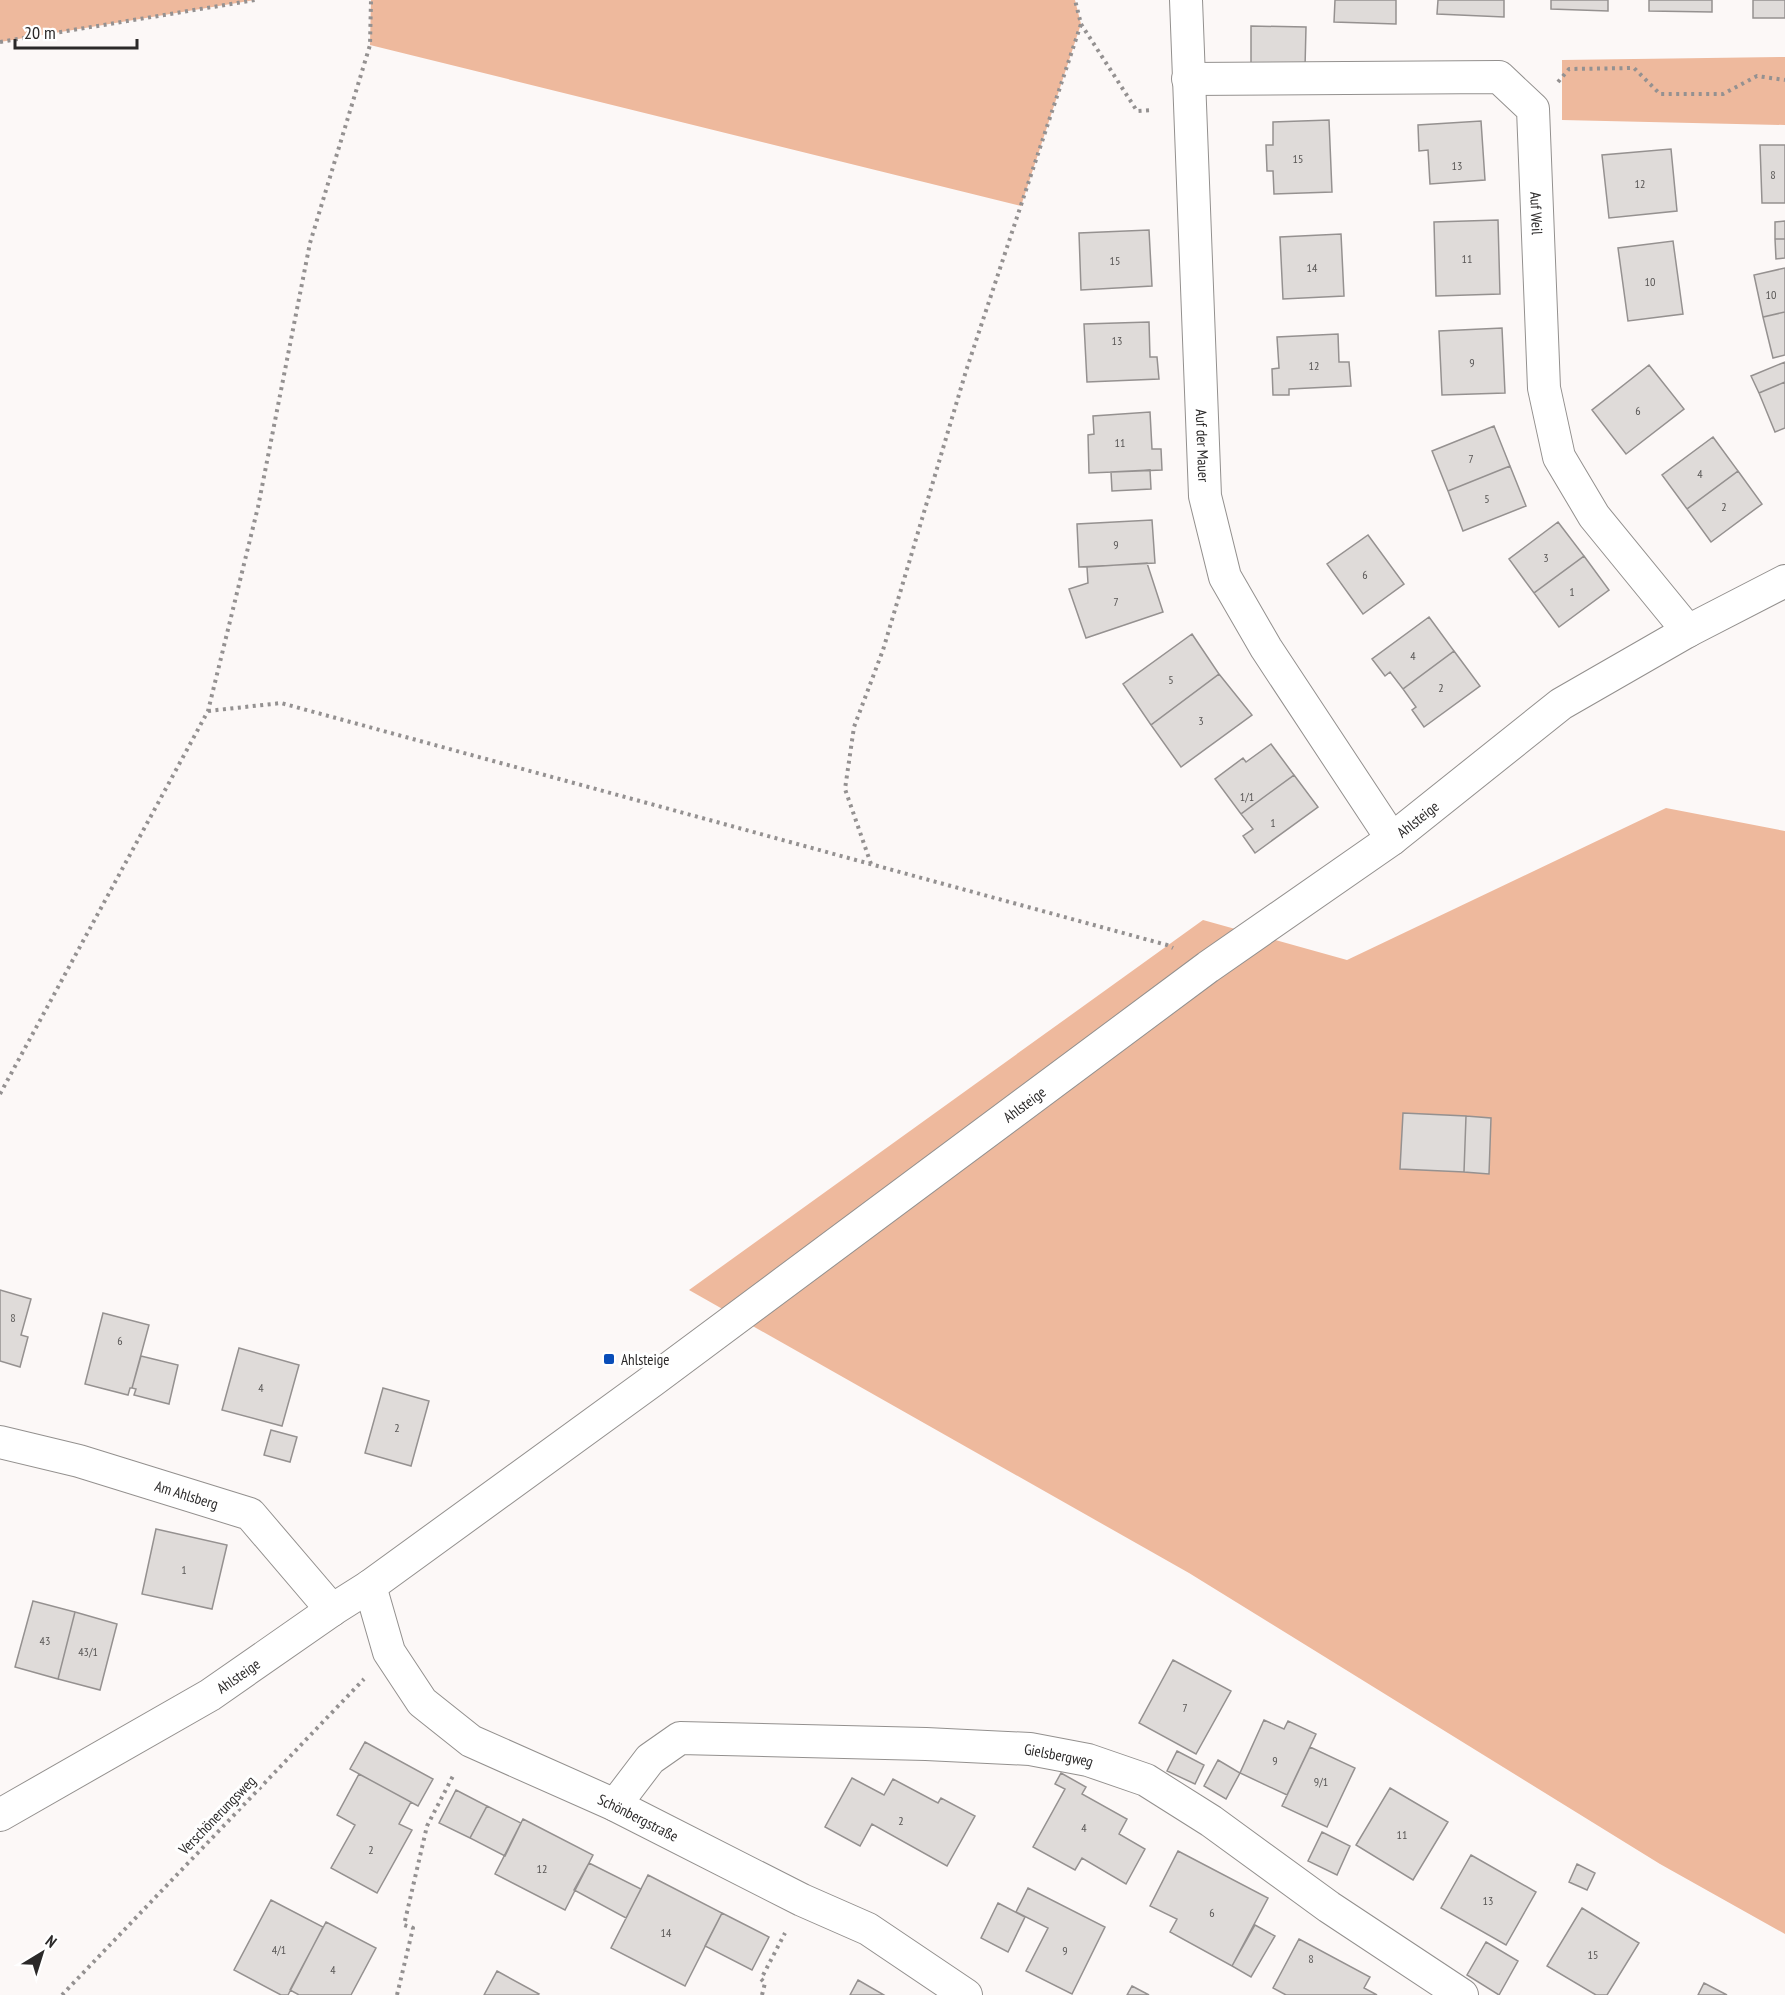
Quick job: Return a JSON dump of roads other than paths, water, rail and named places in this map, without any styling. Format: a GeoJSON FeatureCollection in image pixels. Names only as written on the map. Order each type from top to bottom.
{"type":"FeatureCollection","features":[{"type":"Feature","properties":{"kind":"street","name":"Auf der Mauer"},"geometry":{"type":"LineString","coordinates":[[1186,0],[1205,496],[1225,577],[1266,648],[1392,839]]}},
{"type":"Feature","properties":{"kind":"street","name":"Auf Weil"},"geometry":{"type":"LineString","coordinates":[[1188,79],[1499,76],[1533,109],[1544,388],[1559,457],[1594,516],[1688,631]]}},
{"type":"Feature","properties":{"kind":"street","name":"Ahlsteige"},"geometry":{"type":"LineString","coordinates":[[0,1815],[210,1695],[370,1586],[652,1381],[1208,967],[1392,839],[1561,704],[1688,631],[1785,580]]}},
{"type":"Feature","properties":{"kind":"street","name":"Am Ahlsberg"},"geometry":{"type":"LineString","coordinates":[[0,1442],[79,1461],[250,1514],[332,1610]]}},
{"type":"Feature","properties":{"kind":"street","name":"Schönbergstraße"},"geometry":{"type":"LineString","coordinates":[[370,1586],[389,1652],[422,1702],[471,1742],[615,1805],[802,1900],[868,1929],[966,1995]]}},
{"type":"Feature","properties":{"kind":"street","name":"Gielsbergweg"},"geometry":{"type":"LineString","coordinates":[[615,1805],[650,1758],[680,1738],[1030,1749],[1088,1760],[1146,1780],[1211,1821],[1329,1907],[1462,1995]]}},
{"type":"Feature","properties":{"kind":"place","name":"Ahlsteige"},"geometry":{"type":"Point","coordinates":[609,1359]}}]}
